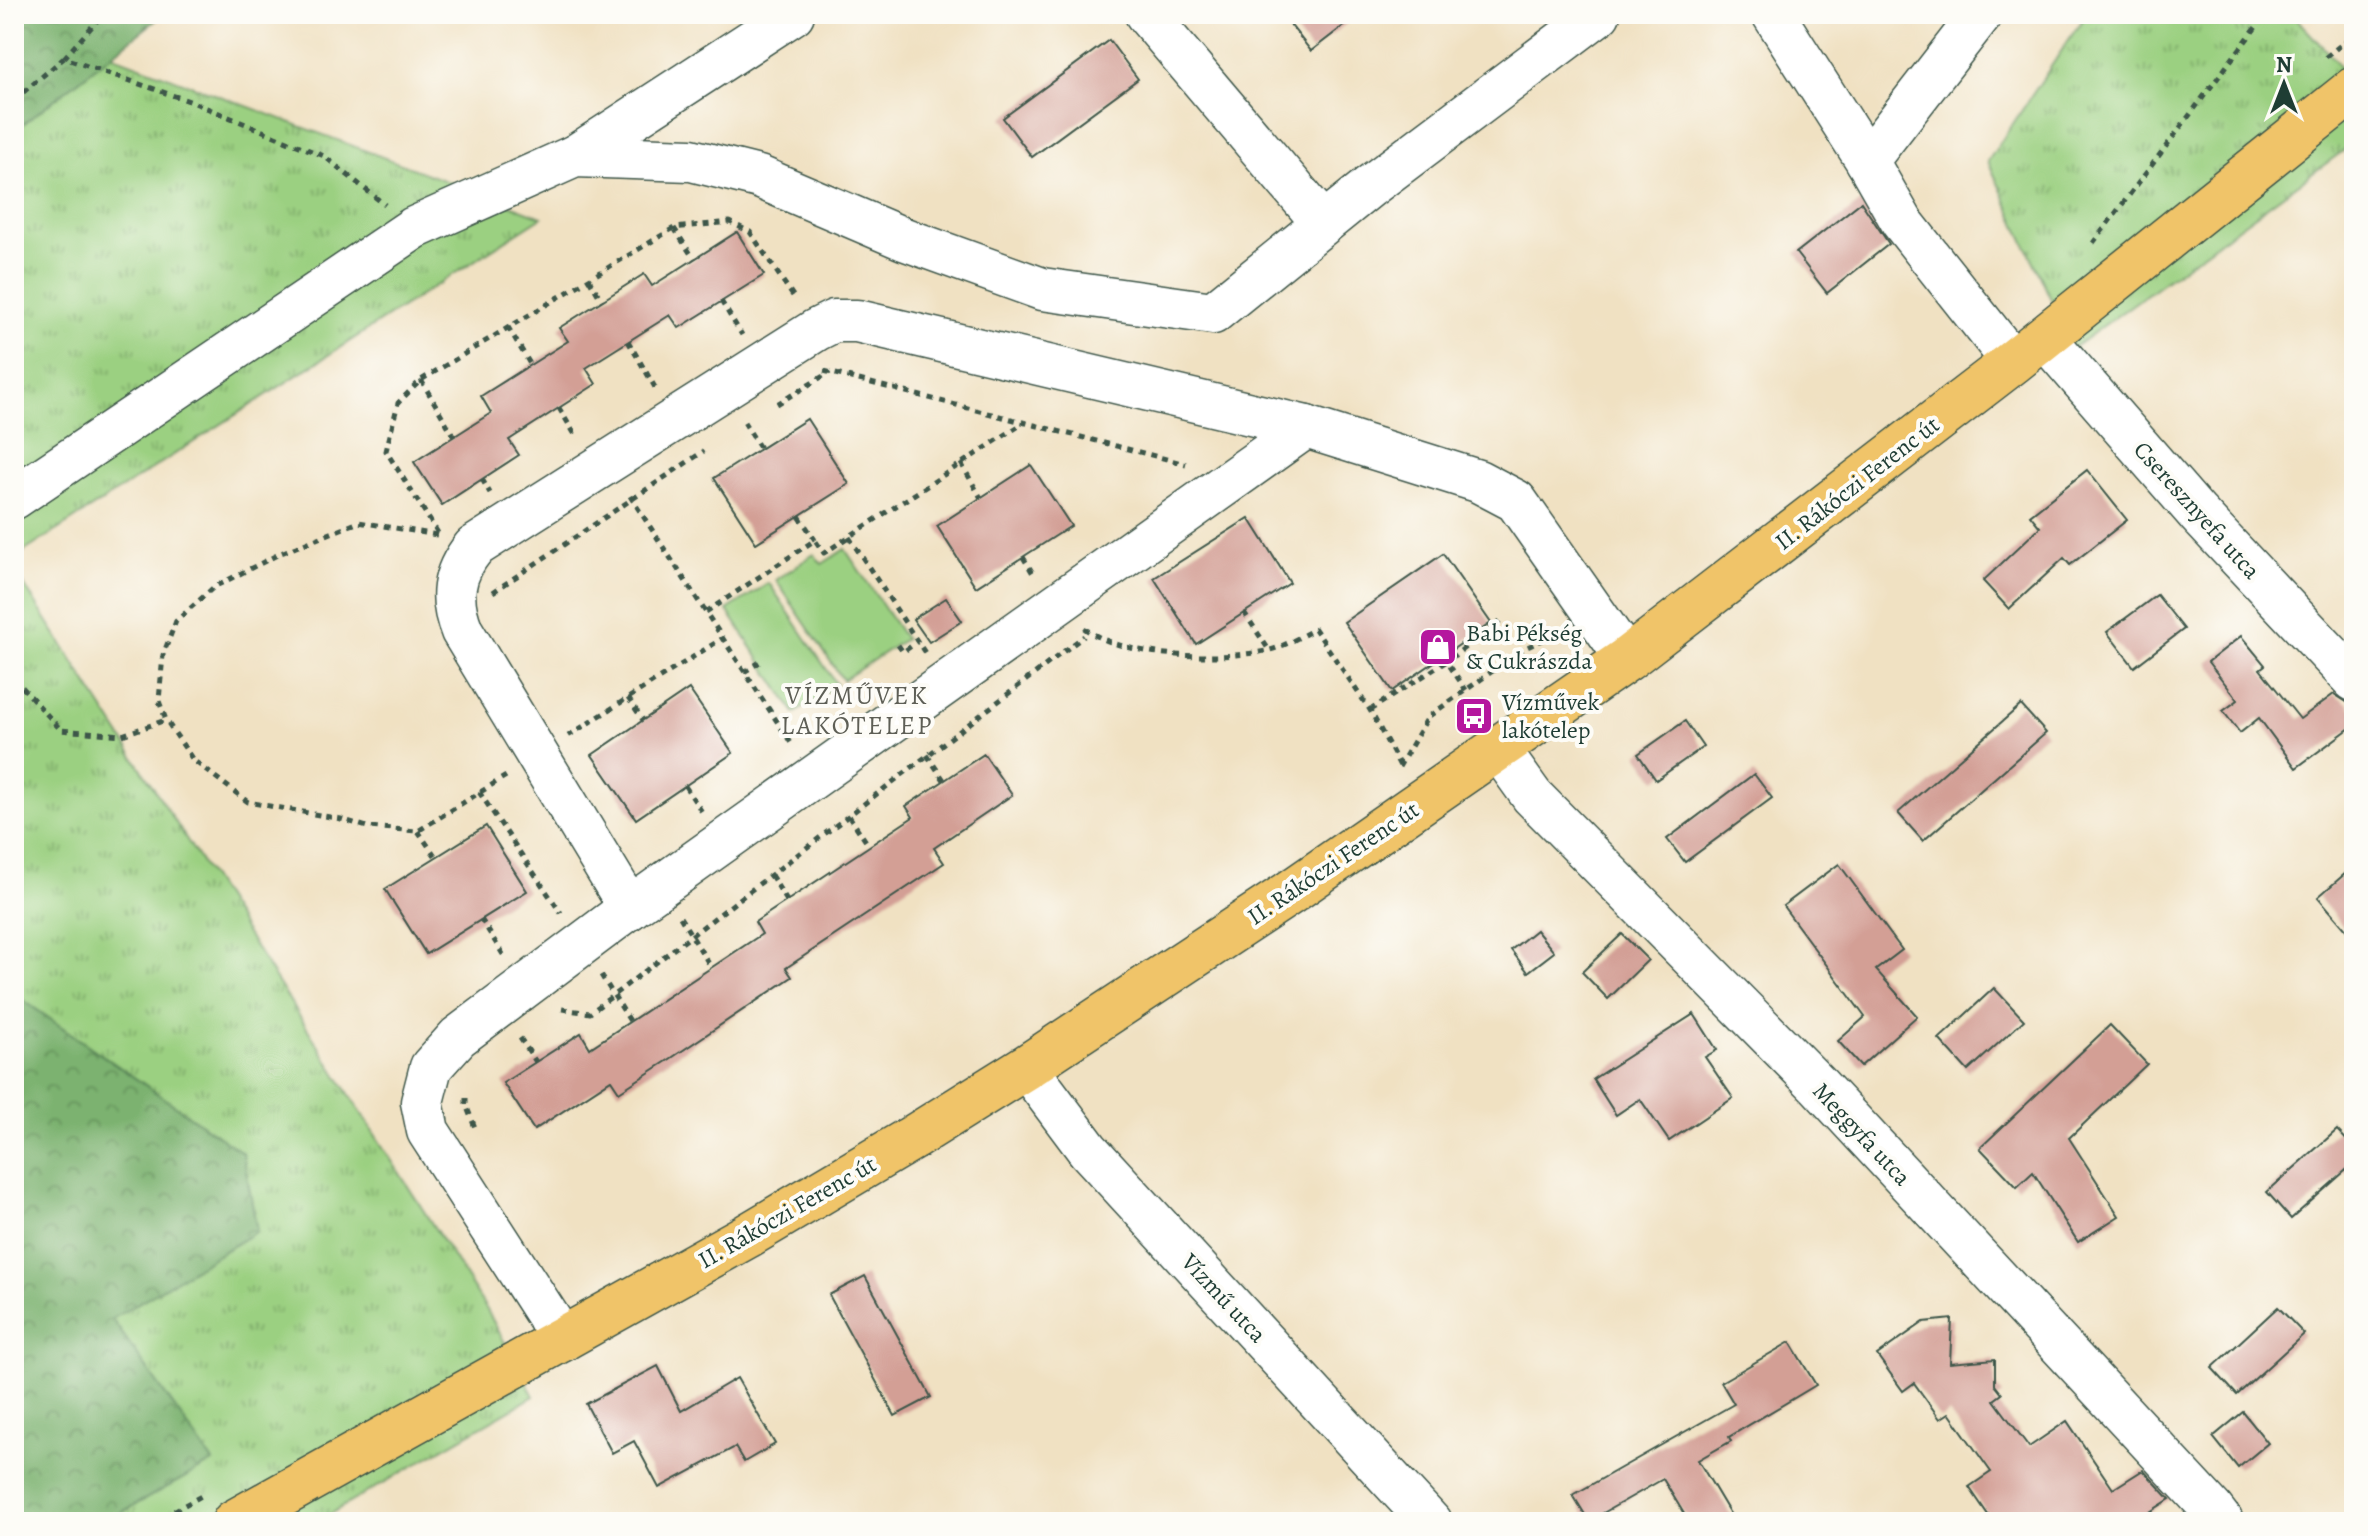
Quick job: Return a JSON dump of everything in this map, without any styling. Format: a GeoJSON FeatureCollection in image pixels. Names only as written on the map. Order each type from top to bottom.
{"type":"FeatureCollection","features":[{"type":"Feature","properties":{"kind":"main road","name":"II. Rákóczi Ferenc út"},"geometry":{"type":"LineString","coordinates":[[221,1507],[563,1340],[747,1236],[1026,1067],[1213,944],[1627,659],[2029,350],[2354,89]]}},
{"type":"Feature","properties":{"kind":"street"},"geometry":{"type":"LineString","coordinates":[[14,498],[414,228],[575,156],[793,14]]}},
{"type":"Feature","properties":{"kind":"street"},"geometry":{"type":"LineString","coordinates":[[1146,14],[1323,223]]}},
{"type":"Feature","properties":{"kind":"street"},"geometry":{"type":"LineString","coordinates":[[575,156],[691,160],[759,177],[904,239],[1042,289],[1213,313],[1323,223],[1599,14]]}},
{"type":"Feature","properties":{"kind":"street","name":"Cseresznyefa utca"},"geometry":{"type":"LineString","coordinates":[[1773,14],[1867,161],[1902,222],[2198,514],[2354,680]]}},
{"type":"Feature","properties":{"kind":"street"},"geometry":{"type":"LineString","coordinates":[[1867,161],[1981,14]]}},
{"type":"Feature","properties":{"kind":"street"},"geometry":{"type":"LineString","coordinates":[[630,908],[462,631],[453,610],[458,570],[474,547],[834,321],[857,321],[1306,427],[1478,481],[1516,501],[1627,659]]}},
{"type":"Feature","properties":{"kind":"street"},"geometry":{"type":"LineString","coordinates":[[563,1340],[428,1131],[422,1102],[431,1067],[458,1037],[581,943],[1306,427]]}},
{"type":"Feature","properties":{"kind":"street","name":"Meggyfa utca"},"geometry":{"type":"LineString","coordinates":[[1499,750],[1532,796],[1818,1085],[2222,1522]]}},
{"type":"Feature","properties":{"kind":"street","name":"Vízmű utca"},"geometry":{"type":"LineString","coordinates":[[1026,1067],[1088,1150],[1430,1522]]}},
{"type":"Feature","properties":{"kind":"path"},"geometry":{"type":"LineString","coordinates":[[14,100],[64,58],[103,14]]}},
{"type":"Feature","properties":{"kind":"path"},"geometry":{"type":"LineString","coordinates":[[2113,230],[2089,249],[2266,14]]}},
{"type":"Feature","properties":{"kind":"path"},"geometry":{"type":"LineString","coordinates":[[2318,64],[2354,34]]}},
{"type":"Feature","properties":{"kind":"path"},"geometry":{"type":"LineString","coordinates":[[64,58],[192,102],[324,156],[414,228]]}},
{"type":"Feature","properties":{"kind":"path"},"geometry":{"type":"LineString","coordinates":[[723,638],[418,831],[367,827],[341,819],[248,802],[193,760],[166,720],[159,701],[163,655],[176,621],[214,587],[281,553],[359,522],[440,536],[386,451],[398,403],[421,380],[674,228],[730,222],[750,232],[816,330]]}},
{"type":"Feature","properties":{"kind":"path"},"geometry":{"type":"LineString","coordinates":[[674,228],[694,259]]}},
{"type":"Feature","properties":{"kind":"path"},"geometry":{"type":"LineString","coordinates":[[589,279],[602,301]]}},
{"type":"Feature","properties":{"kind":"path"},"geometry":{"type":"LineString","coordinates":[[508,327],[530,364]]}},
{"type":"Feature","properties":{"kind":"path"},"geometry":{"type":"LineString","coordinates":[[628,341],[674,419]]}},
{"type":"Feature","properties":{"kind":"path"},"geometry":{"type":"LineString","coordinates":[[770,409],[831,372],[1235,477]]}},
{"type":"Feature","properties":{"kind":"path"},"geometry":{"type":"LineString","coordinates":[[421,380],[454,436]]}},
{"type":"Feature","properties":{"kind":"path"},"geometry":{"type":"LineString","coordinates":[[733,432],[757,416]]}},
{"type":"Feature","properties":{"kind":"path"},"geometry":{"type":"LineString","coordinates":[[799,516],[824,553],[1025,422]]}},
{"type":"Feature","properties":{"kind":"path"},"geometry":{"type":"LineString","coordinates":[[745,424],[760,448]]}},
{"type":"Feature","properties":{"kind":"path"},"geometry":{"type":"LineString","coordinates":[[490,594],[707,449]]}},
{"type":"Feature","properties":{"kind":"path"},"geometry":{"type":"LineString","coordinates":[[608,462],[813,778]]}},
{"type":"Feature","properties":{"kind":"path"},"geometry":{"type":"LineString","coordinates":[[961,463],[981,498]]}},
{"type":"Feature","properties":{"kind":"path"},"geometry":{"type":"LineString","coordinates":[[849,537],[971,723]]}},
{"type":"Feature","properties":{"kind":"path"},"geometry":{"type":"LineString","coordinates":[[706,612],[815,540]]}},
{"type":"Feature","properties":{"kind":"path"},"geometry":{"type":"LineString","coordinates":[[1244,612],[1269,650]]}},
{"type":"Feature","properties":{"kind":"path"},"geometry":{"type":"LineString","coordinates":[[1390,775],[1400,766],[1414,736],[1428,717],[1525,648],[1596,616]]}},
{"type":"Feature","properties":{"kind":"path"},"geometry":{"type":"LineString","coordinates":[[1370,710],[1500,621]]}},
{"type":"Feature","properties":{"kind":"path"},"geometry":{"type":"LineString","coordinates":[[557,1008],[590,1013],[1089,632],[1115,645],[1165,655],[1269,650],[1315,629],[1370,710],[1400,766]]}},
{"type":"Feature","properties":{"kind":"path"},"geometry":{"type":"LineString","coordinates":[[898,645],[903,652],[917,642]]}},
{"type":"Feature","properties":{"kind":"path"},"geometry":{"type":"LineString","coordinates":[[1445,658],[1466,690]]}},
{"type":"Feature","properties":{"kind":"path"},"geometry":{"type":"LineString","coordinates":[[744,672],[760,662]]}},
{"type":"Feature","properties":{"kind":"path"},"geometry":{"type":"LineString","coordinates":[[14,678],[61,730],[122,735],[166,720]]}},
{"type":"Feature","properties":{"kind":"path"},"geometry":{"type":"LineString","coordinates":[[628,698],[643,720]]}},
{"type":"Feature","properties":{"kind":"path"},"geometry":{"type":"LineString","coordinates":[[927,755],[944,780]]}},
{"type":"Feature","properties":{"kind":"path"},"geometry":{"type":"LineString","coordinates":[[479,792],[630,1021]]}},
{"type":"Feature","properties":{"kind":"path"},"geometry":{"type":"LineString","coordinates":[[849,816],[869,846]]}},
{"type":"Feature","properties":{"kind":"path"},"geometry":{"type":"LineString","coordinates":[[418,831],[436,857]]}},
{"type":"Feature","properties":{"kind":"path"},"geometry":{"type":"LineString","coordinates":[[771,875],[787,901]]}},
{"type":"Feature","properties":{"kind":"path"},"geometry":{"type":"LineString","coordinates":[[692,938],[711,967]]}},
{"type":"Feature","properties":{"kind":"path"},"geometry":{"type":"LineString","coordinates":[[517,1034],[536,1062]]}},
{"type":"Feature","properties":{"kind":"path"},"geometry":{"type":"LineString","coordinates":[[153,1522],[221,1507]]}},
{"type":"Feature","properties":{"kind":"green space"},"geometry":{"type":"Polygon","coordinates":[[[14,14],[164,14],[14,131],[14,14]]]}},
{"type":"Feature","properties":{"kind":"green space"},"geometry":{"type":"Polygon","coordinates":[[[2086,14],[2296,14],[2294,16],[2354,81],[2354,143],[2073,348],[1988,161],[2086,14]]]}},
{"type":"Feature","properties":{"kind":"green space"},"geometry":{"type":"Polygon","coordinates":[[[111,55],[542,217],[14,558],[14,131],[111,55]]]}},
{"type":"Feature","properties":{"kind":"green space"},"geometry":{"type":"Polygon","coordinates":[[[845,549],[905,639],[843,680],[776,580],[814,554],[822,564],[845,549]]]}},
{"type":"Feature","properties":{"kind":"green space"},"geometry":{"type":"Polygon","coordinates":[[[14,569],[487,1310],[534,1396],[316,1522],[104,1522],[212,1462],[111,1319],[243,1153],[14,994],[14,569]]]}},
{"type":"Feature","properties":{"kind":"green space"},"geometry":{"type":"Polygon","coordinates":[[[769,583],[837,685],[795,713],[727,610],[769,583]]]}},
{"type":"Feature","properties":{"kind":"green space"},"geometry":{"type":"Polygon","coordinates":[[[14,994],[243,1153],[257,1231],[112,1319],[213,1462],[104,1522],[14,1522],[14,994]]]}},
{"type":"Feature","properties":{"kind":"building"},"geometry":{"type":"Polygon","coordinates":[[[1282,14],[1359,14],[1311,51],[1282,14]]]}},
{"type":"Feature","properties":{"kind":"building"},"geometry":{"type":"Polygon","coordinates":[[[1109,40],[1138,79],[1032,157],[1003,118],[1109,40]]]}},
{"type":"Feature","properties":{"kind":"building"},"geometry":{"type":"Polygon","coordinates":[[[1861,202],[1889,244],[1827,293],[1796,253],[1861,202]]]}},
{"type":"Feature","properties":{"kind":"building"},"geometry":{"type":"Polygon","coordinates":[[[737,232],[764,275],[679,328],[670,315],[586,368],[596,384],[509,440],[519,455],[442,505],[414,462],[491,413],[481,396],[568,341],[559,328],[644,274],[652,286],[737,232]]]}},
{"type":"Feature","properties":{"kind":"building"},"geometry":{"type":"Polygon","coordinates":[[[807,419],[849,484],[756,543],[714,478],[807,419]]]}},
{"type":"Feature","properties":{"kind":"building"},"geometry":{"type":"Polygon","coordinates":[[[1031,465],[1071,526],[976,587],[937,526],[1031,465]]]}},
{"type":"Feature","properties":{"kind":"building"},"geometry":{"type":"Polygon","coordinates":[[[2087,470],[2127,520],[2070,565],[2064,558],[2009,609],[1983,581],[2040,527],[2030,515],[2087,470]]]}},
{"type":"Feature","properties":{"kind":"building"},"geometry":{"type":"Polygon","coordinates":[[[1249,518],[1290,583],[1196,644],[1154,578],[1249,518]]]}},
{"type":"Feature","properties":{"kind":"building"},"geometry":{"type":"Polygon","coordinates":[[[1443,554],[1491,623],[1392,691],[1344,622],[1443,554]]]}},
{"type":"Feature","properties":{"kind":"building"},"geometry":{"type":"Polygon","coordinates":[[[2157,595],[2184,629],[2134,667],[2107,632],[2157,595]]]}},
{"type":"Feature","properties":{"kind":"building"},"geometry":{"type":"Polygon","coordinates":[[[946,598],[962,621],[929,642],[913,619],[946,598]]]}},
{"type":"Feature","properties":{"kind":"building"},"geometry":{"type":"Polygon","coordinates":[[[2241,636],[2265,665],[2260,669],[2300,719],[2334,694],[2348,703],[2354,712],[2354,725],[2296,768],[2259,718],[2240,733],[2223,711],[2238,700],[2208,662],[2241,636]]]}},
{"type":"Feature","properties":{"kind":"building"},"geometry":{"type":"Polygon","coordinates":[[[689,689],[733,753],[636,819],[592,755],[689,689]]]}},
{"type":"Feature","properties":{"kind":"building"},"geometry":{"type":"Polygon","coordinates":[[[2021,705],[2046,733],[1923,841],[1898,813],[2021,705]]]}},
{"type":"Feature","properties":{"kind":"building"},"geometry":{"type":"Polygon","coordinates":[[[1685,721],[1703,747],[1656,780],[1638,754],[1685,721]]]}},
{"type":"Feature","properties":{"kind":"building"},"geometry":{"type":"Polygon","coordinates":[[[984,754],[1012,795],[934,848],[944,863],[786,968],[792,977],[667,1061],[619,1092],[611,1080],[534,1130],[503,1083],[581,1033],[590,1048],[762,934],[755,922],[913,817],[906,806],[984,754]]]}},
{"type":"Feature","properties":{"kind":"building"},"geometry":{"type":"Polygon","coordinates":[[[1754,774],[1772,798],[1685,862],[1667,839],[1754,774]]]}},
{"type":"Feature","properties":{"kind":"building"},"geometry":{"type":"Polygon","coordinates":[[[486,826],[527,891],[426,954],[385,889],[486,826]]]}},
{"type":"Feature","properties":{"kind":"building"},"geometry":{"type":"Polygon","coordinates":[[[1839,864],[1902,950],[1876,970],[1917,1016],[1861,1066],[1838,1041],[1865,1017],[1783,906],[1839,864]]]}},
{"type":"Feature","properties":{"kind":"building"},"geometry":{"type":"Polygon","coordinates":[[[2354,866],[2354,939],[2318,897],[2354,866]]]}},
{"type":"Feature","properties":{"kind":"building"},"geometry":{"type":"Polygon","coordinates":[[[1536,930],[1554,952],[1528,972],[1511,950],[1536,930]]]}},
{"type":"Feature","properties":{"kind":"building"},"geometry":{"type":"Polygon","coordinates":[[[1622,934],[1648,960],[1608,999],[1582,972],[1622,934]]]}},
{"type":"Feature","properties":{"kind":"building"},"geometry":{"type":"Polygon","coordinates":[[[1994,988],[2024,1020],[1968,1071],[1939,1039],[1994,988]]]}},
{"type":"Feature","properties":{"kind":"building"},"geometry":{"type":"Polygon","coordinates":[[[1694,1014],[1717,1050],[1705,1057],[1733,1098],[1669,1141],[1640,1099],[1616,1115],[1593,1079],[1694,1014]]]}},
{"type":"Feature","properties":{"kind":"building"},"geometry":{"type":"Polygon","coordinates":[[[2110,1025],[2147,1064],[2069,1138],[2119,1216],[2078,1242],[2033,1172],[2017,1187],[1980,1148],[2110,1025]]]}},
{"type":"Feature","properties":{"kind":"building"},"geometry":{"type":"Polygon","coordinates":[[[2337,1130],[2354,1148],[2354,1163],[2291,1219],[2267,1192],[2337,1130]]]}},
{"type":"Feature","properties":{"kind":"building"},"geometry":{"type":"Polygon","coordinates":[[[865,1276],[931,1397],[895,1416],[829,1295],[865,1276]]]}},
{"type":"Feature","properties":{"kind":"building"},"geometry":{"type":"Polygon","coordinates":[[[2278,1307],[2304,1334],[2237,1395],[2212,1368],[2278,1307]]]}},
{"type":"Feature","properties":{"kind":"building"},"geometry":{"type":"Polygon","coordinates":[[[1952,1319],[1950,1363],[1995,1359],[1995,1385],[2002,1394],[1994,1400],[2029,1447],[2067,1421],[2113,1489],[2143,1470],[2170,1499],[2134,1522],[1993,1522],[1969,1487],[1991,1472],[1949,1413],[1940,1419],[1914,1383],[1903,1391],[1877,1355],[1924,1322],[1952,1319]]]}},
{"type":"Feature","properties":{"kind":"building"},"geometry":{"type":"Polygon","coordinates":[[[1790,1342],[1816,1385],[1729,1437],[1731,1441],[1698,1460],[1735,1522],[1689,1522],[1663,1479],[1589,1521],[1573,1495],[1734,1404],[1721,1382],[1790,1342]]]}},
{"type":"Feature","properties":{"kind":"building"},"geometry":{"type":"Polygon","coordinates":[[[658,1366],[681,1411],[737,1378],[775,1444],[744,1462],[735,1447],[659,1488],[634,1441],[612,1453],[586,1404],[658,1366]]]}},
{"type":"Feature","properties":{"kind":"building"},"geometry":{"type":"Polygon","coordinates":[[[2243,1412],[2268,1443],[2238,1468],[2213,1437],[2243,1412]]]}},
{"type":"Feature","properties":{"kind":"place","name":"Babi Pékség & Cukrászda"},"geometry":{"type":"Point","coordinates":[1438,647]}},
{"type":"Feature","properties":{"kind":"place","name":"Vízművek lakótelep"},"geometry":{"type":"Point","coordinates":[1474,716]}},
{"type":"Feature","properties":{"kind":"district","name":"VÍZMŰVEK LAKÓTELEP"},"geometry":{"type":"Point","coordinates":[857,710]}}]}
